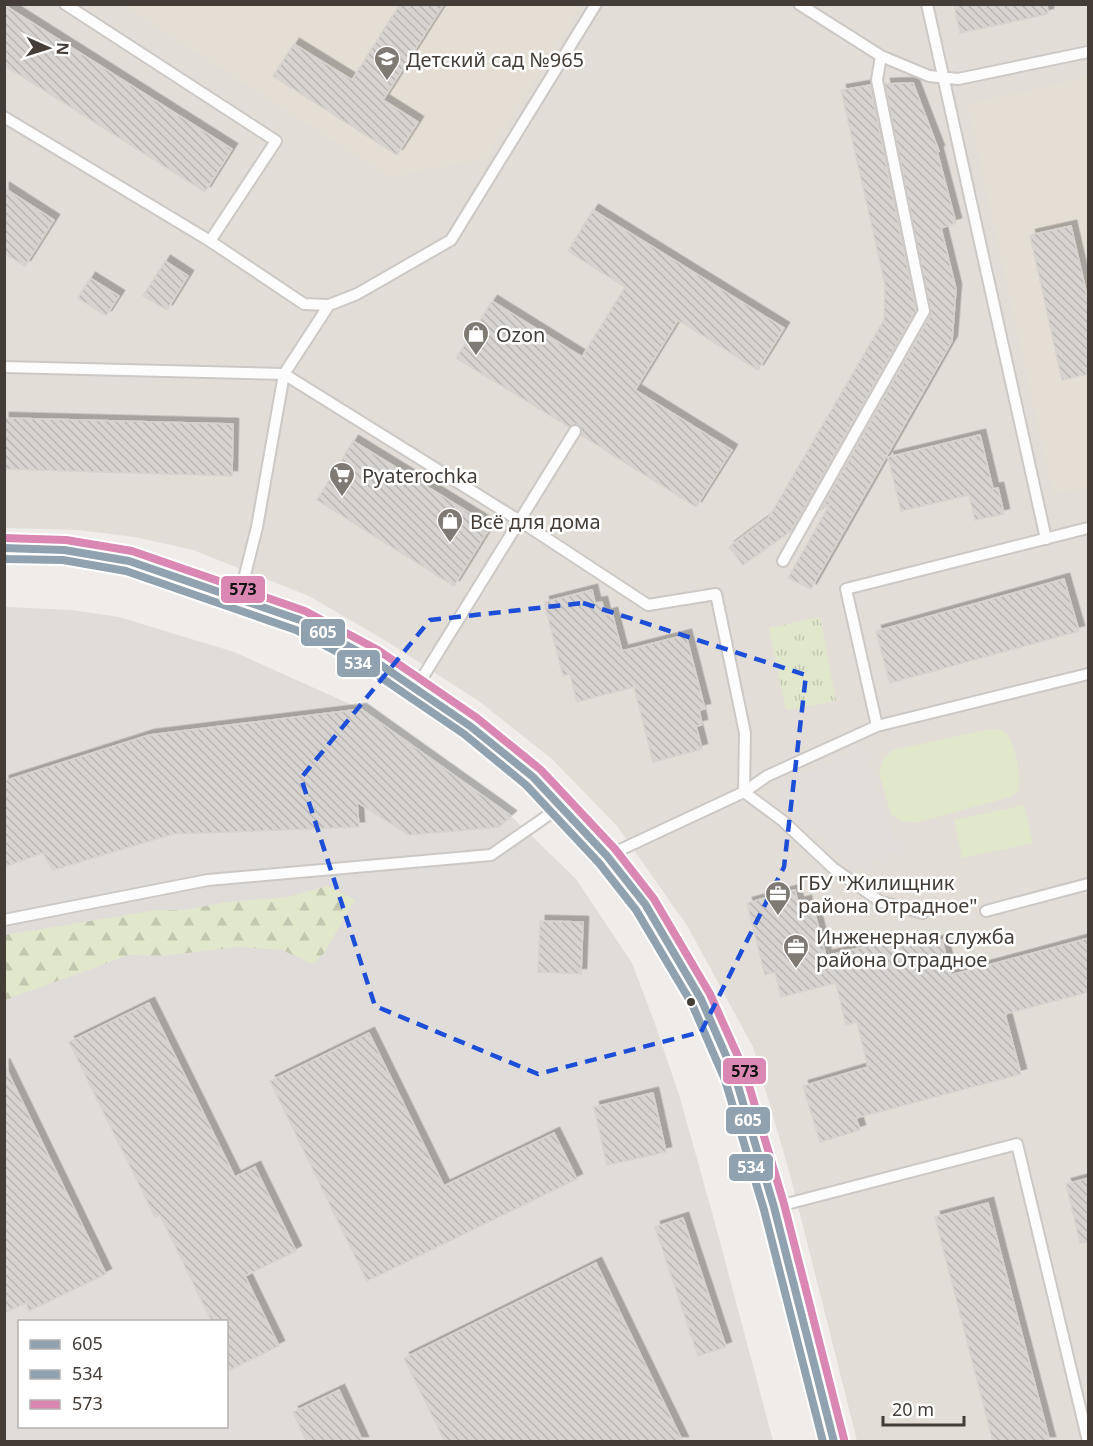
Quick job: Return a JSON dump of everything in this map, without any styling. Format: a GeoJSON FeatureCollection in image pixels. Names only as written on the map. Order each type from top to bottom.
{"type":"FeatureCollection","features":[{"type":"Feature","properties":{"kind":"street"},"geometry":{"type":"LineString","coordinates":[[4,548],[64,550],[129,561],[300,620],[372,659],[470,726],[524,770],[607,856],[645,904],[701,999],[735,1076],[774,1208],[834,1442]]}},
{"type":"Feature","properties":{"kind":"lane"},"geometry":{"type":"LineString","coordinates":[[65,4],[276,141],[210,241]]}},
{"type":"Feature","properties":{"kind":"lane"},"geometry":{"type":"LineString","coordinates":[[4,117],[210,241],[304,304],[329,305],[357,294],[451,240],[596,4]]}},
{"type":"Feature","properties":{"kind":"lane"},"geometry":{"type":"LineString","coordinates":[[799,4],[881,56],[929,75],[958,79],[1089,52]]}},
{"type":"Feature","properties":{"kind":"lane"},"geometry":{"type":"LineString","coordinates":[[927,4],[1046,539]]}},
{"type":"Feature","properties":{"kind":"lane"},"geometry":{"type":"LineString","coordinates":[[783,561],[924,311],[877,80],[881,56]]}},
{"type":"Feature","properties":{"kind":"lane"},"geometry":{"type":"LineString","coordinates":[[239,598],[257,527],[284,374],[329,305]]}},
{"type":"Feature","properties":{"kind":"lane"},"geometry":{"type":"LineString","coordinates":[[4,367],[284,374],[520,521],[648,605],[716,594],[746,733],[744,792]]}},
{"type":"Feature","properties":{"kind":"lane"},"geometry":{"type":"LineString","coordinates":[[416,689],[575,431]]}},
{"type":"Feature","properties":{"kind":"lane"},"geometry":{"type":"LineString","coordinates":[[877,726],[846,589],[1089,528]]}},
{"type":"Feature","properties":{"kind":"lane"},"geometry":{"type":"LineString","coordinates":[[607,856],[744,792],[767,776],[877,726],[1089,674]]}},
{"type":"Feature","properties":{"kind":"lane"},"geometry":{"type":"LineString","coordinates":[[744,792],[783,821],[833,868],[880,902],[923,913]]}},
{"type":"Feature","properties":{"kind":"lane"},"geometry":{"type":"LineString","coordinates":[[4,920],[208,880],[491,855],[561,807]]}},
{"type":"Feature","properties":{"kind":"lane"},"geometry":{"type":"LineString","coordinates":[[986,911],[1089,884]]}},
{"type":"Feature","properties":{"kind":"lane"},"geometry":{"type":"LineString","coordinates":[[774,1208],[1017,1144],[1089,1441]]}},
{"type":"Feature","properties":{"kind":"highlighted area"},"geometry":{"type":"Polygon","coordinates":[[[583,603],[806,675],[784,867],[701,1032],[538,1074],[375,1006],[301,778],[430,620],[583,603]]]}},
{"type":"Feature","properties":{"kind":"shaded area"},"geometry":{"type":"Polygon","coordinates":[[[5,5],[1088,5],[1088,1441],[857,1441],[791,1178],[753,1047],[688,927],[617,826],[552,759],[480,702],[386,641],[309,596],[193,550],[135,537],[78,530],[5,528],[5,5]]]}},
{"type":"Feature","properties":{"kind":"shaded area","name":"Детский сад №965"},"geometry":{"type":"Polygon","coordinates":[[[122,5],[582,5],[485,159],[389,177],[122,5]]]}},
{"type":"Feature","properties":{"kind":"shaded area"},"geometry":{"type":"Polygon","coordinates":[[[1088,77],[1088,487],[1053,495],[967,104],[1088,77]]]}},
{"type":"Feature","properties":{"kind":"shaded area"},"geometry":{"type":"Polygon","coordinates":[[[5,607],[72,610],[119,617],[234,652],[361,709],[511,816],[576,879],[632,963],[655,1024],[680,1098],[773,1441],[5,1442],[5,607]]]}},
{"type":"Feature","properties":{"kind":"shaded area"},"geometry":{"type":"Polygon","coordinates":[[[863,749],[899,851],[859,868],[777,800],[781,783],[863,749]]]}},
{"type":"Feature","properties":{"kind":"green space"},"geometry":{"type":"Polygon","coordinates":[[[820,617],[836,701],[786,710],[769,628],[820,617]]]}},
{"type":"Feature","properties":{"kind":"green space"},"geometry":{"type":"Polygon","coordinates":[[[990,729],[1004,731],[1012,742],[1018,768],[1019,790],[1010,797],[916,823],[901,821],[891,814],[879,773],[883,759],[893,750],[990,729]]]}},
{"type":"Feature","properties":{"kind":"green space"},"geometry":{"type":"Polygon","coordinates":[[[1024,805],[1033,843],[962,858],[954,820],[1024,805]]]}},
{"type":"Feature","properties":{"kind":"green space"},"geometry":{"type":"Polygon","coordinates":[[[328,886],[355,900],[324,953],[313,964],[282,950],[238,947],[161,956],[129,955],[5,1000],[5,935],[156,910],[184,910],[227,902],[287,897],[328,886]]]}},
{"type":"Feature","properties":{"kind":"building"},"geometry":{"type":"Polygon","coordinates":[[[400,4],[444,4],[383,100],[418,122],[397,155],[273,76],[294,44],[352,80],[400,4]]]}},
{"type":"Feature","properties":{"kind":"building"},"geometry":{"type":"Polygon","coordinates":[[[954,4],[1047,4],[1048,14],[960,33],[954,4]]]}},
{"type":"Feature","properties":{"kind":"building"},"geometry":{"type":"Polygon","coordinates":[[[4,5],[232,149],[205,192],[4,65],[4,5]]]}},
{"type":"Feature","properties":{"kind":"building"},"geometry":{"type":"Polygon","coordinates":[[[913,83],[939,151],[937,151],[956,223],[941,228],[956,289],[952,341],[811,589],[788,578],[830,504],[820,511],[931,314],[885,84],[913,83]]]}},
{"type":"Feature","properties":{"kind":"building"},"geometry":{"type":"Polygon","coordinates":[[[870,85],[916,310],[791,531],[743,565],[729,547],[769,517],[884,320],[885,284],[841,90],[870,85]]]}},
{"type":"Feature","properties":{"kind":"building"},"geometry":{"type":"Polygon","coordinates":[[[4,188],[54,220],[25,266],[4,253],[4,188]]]}},
{"type":"Feature","properties":{"kind":"building"},"geometry":{"type":"Polygon","coordinates":[[[593,210],[784,328],[758,370],[678,320],[635,390],[732,450],[696,507],[581,435],[579,425],[569,427],[456,358],[492,301],[582,357],[625,287],[568,251],[593,210]]]}},
{"type":"Feature","properties":{"kind":"building"},"geometry":{"type":"Polygon","coordinates":[[[1071,226],[1089,304],[1089,374],[1062,380],[1030,235],[1071,226]]]}},
{"type":"Feature","properties":{"kind":"building"},"geometry":{"type":"Polygon","coordinates":[[[165,261],[188,276],[167,310],[143,296],[165,261]]]}},
{"type":"Feature","properties":{"kind":"building"},"geometry":{"type":"Polygon","coordinates":[[[90,278],[119,296],[106,316],[78,298],[90,278]]]}},
{"type":"Feature","properties":{"kind":"building"},"geometry":{"type":"Polygon","coordinates":[[[4,418],[233,424],[232,476],[4,469],[4,418]]]}},
{"type":"Feature","properties":{"kind":"building"},"geometry":{"type":"Polygon","coordinates":[[[980,435],[993,489],[998,488],[1004,514],[975,520],[969,495],[901,511],[888,457],[980,435]]]}},
{"type":"Feature","properties":{"kind":"building"},"geometry":{"type":"Polygon","coordinates":[[[353,441],[491,526],[454,586],[317,500],[353,441]]]}},
{"type":"Feature","properties":{"kind":"building"},"geometry":{"type":"Polygon","coordinates":[[[1064,579],[1079,631],[890,683],[876,631],[1064,579]]]}},
{"type":"Feature","properties":{"kind":"building"},"geometry":{"type":"Polygon","coordinates":[[[592,590],[595,603],[602,602],[605,615],[612,613],[622,651],[686,635],[705,709],[699,710],[702,725],[696,726],[702,749],[653,762],[634,687],[577,702],[570,674],[563,676],[544,602],[592,590]]]}},
{"type":"Feature","properties":{"kind":"building"},"geometry":{"type":"Polygon","coordinates":[[[361,709],[511,816],[499,827],[409,835],[357,802],[359,827],[173,834],[53,870],[43,853],[4,867],[4,781],[149,735],[361,709]]]}},
{"type":"Feature","properties":{"kind":"building"},"geometry":{"type":"Polygon","coordinates":[[[795,890],[798,903],[806,901],[809,916],[815,914],[826,956],[896,939],[898,945],[911,942],[913,948],[942,940],[951,975],[1089,938],[1089,992],[1005,1014],[1021,1074],[856,1118],[860,1130],[820,1142],[803,1086],[868,1067],[857,1022],[846,1025],[836,983],[781,997],[775,972],[765,975],[747,903],[795,890]]]}},
{"type":"Feature","properties":{"kind":"building"},"geometry":{"type":"Polygon","coordinates":[[[540,921],[583,922],[581,974],[538,972],[540,921]]]}},
{"type":"Feature","properties":{"kind":"building"},"geometry":{"type":"Polygon","coordinates":[[[149,1003],[235,1177],[255,1167],[296,1251],[245,1276],[279,1346],[228,1371],[228,1320],[211,1320],[160,1215],[155,1217],[69,1042],[149,1003]]]}},
{"type":"Feature","properties":{"kind":"building"},"geometry":{"type":"Polygon","coordinates":[[[369,1033],[444,1186],[554,1133],[577,1179],[367,1281],[270,1081],[369,1033]]]}},
{"type":"Feature","properties":{"kind":"building"},"geometry":{"type":"Polygon","coordinates":[[[4,1064],[106,1274],[29,1311],[26,1303],[4,1313],[4,1064]]]}},
{"type":"Feature","properties":{"kind":"building"},"geometry":{"type":"Polygon","coordinates":[[[653,1093],[666,1152],[607,1165],[594,1107],[653,1093]]]}},
{"type":"Feature","properties":{"kind":"building"},"geometry":{"type":"Polygon","coordinates":[[[1089,1178],[1089,1242],[1080,1243],[1066,1184],[1089,1178]]]}},
{"type":"Feature","properties":{"kind":"building"},"geometry":{"type":"Polygon","coordinates":[[[988,1203],[1050,1442],[993,1442],[935,1217],[988,1203]]]}},
{"type":"Feature","properties":{"kind":"building"},"geometry":{"type":"Polygon","coordinates":[[[683,1218],[726,1347],[698,1356],[655,1227],[683,1218]]]}},
{"type":"Feature","properties":{"kind":"building"},"geometry":{"type":"Polygon","coordinates":[[[596,1263],[683,1442],[445,1442],[404,1358],[596,1263]]]}},
{"type":"Feature","properties":{"kind":"building"},"geometry":{"type":"Polygon","coordinates":[[[339,1390],[363,1442],[307,1442],[293,1412],[339,1390]]]}},
{"type":"Feature","properties":{"kind":"transit line","name":"573"},"geometry":{"type":"LineString","coordinates":[[4,538],[66,540],[132,551],[305,611],[378,650],[477,718],[541,770],[615,849],[654,899],[710,994],[745,1072],[784,1204],[844,1439]]}},
{"type":"Feature","properties":{"kind":"transit line","name":"605"},"geometry":{"type":"LineString","coordinates":[[4,548],[64,550],[129,561],[300,620],[372,659],[470,726],[533,777],[607,856],[645,904],[701,999],[735,1076],[774,1207],[834,1442]]}},
{"type":"Feature","properties":{"kind":"transit line","name":"534"},"geometry":{"type":"LineString","coordinates":[[4,559],[63,560],[126,571],[296,630],[367,668],[464,734],[526,785],[599,863],[636,910],[692,1004],[725,1080],[764,1210],[823,1442]]}},
{"type":"Feature","properties":{"kind":"place","name":"Детский сад №965"},"geometry":{"type":"Point","coordinates":[387,82]}},
{"type":"Feature","properties":{"kind":"place","name":"Ozon"},"geometry":{"type":"Point","coordinates":[476,357]}},
{"type":"Feature","properties":{"kind":"place","name":"Pyaterochka"},"geometry":{"type":"Point","coordinates":[342,498]}},
{"type":"Feature","properties":{"kind":"place","name":"Всё для дома"},"geometry":{"type":"Point","coordinates":[450,544]}},
{"type":"Feature","properties":{"kind":"place","name":"ГБУ \"Жилищник района Отрадное\""},"geometry":{"type":"Point","coordinates":[778,917]}},
{"type":"Feature","properties":{"kind":"place","name":"Инженерная служба района Отрадное"},"geometry":{"type":"Point","coordinates":[796,970]}}]}
